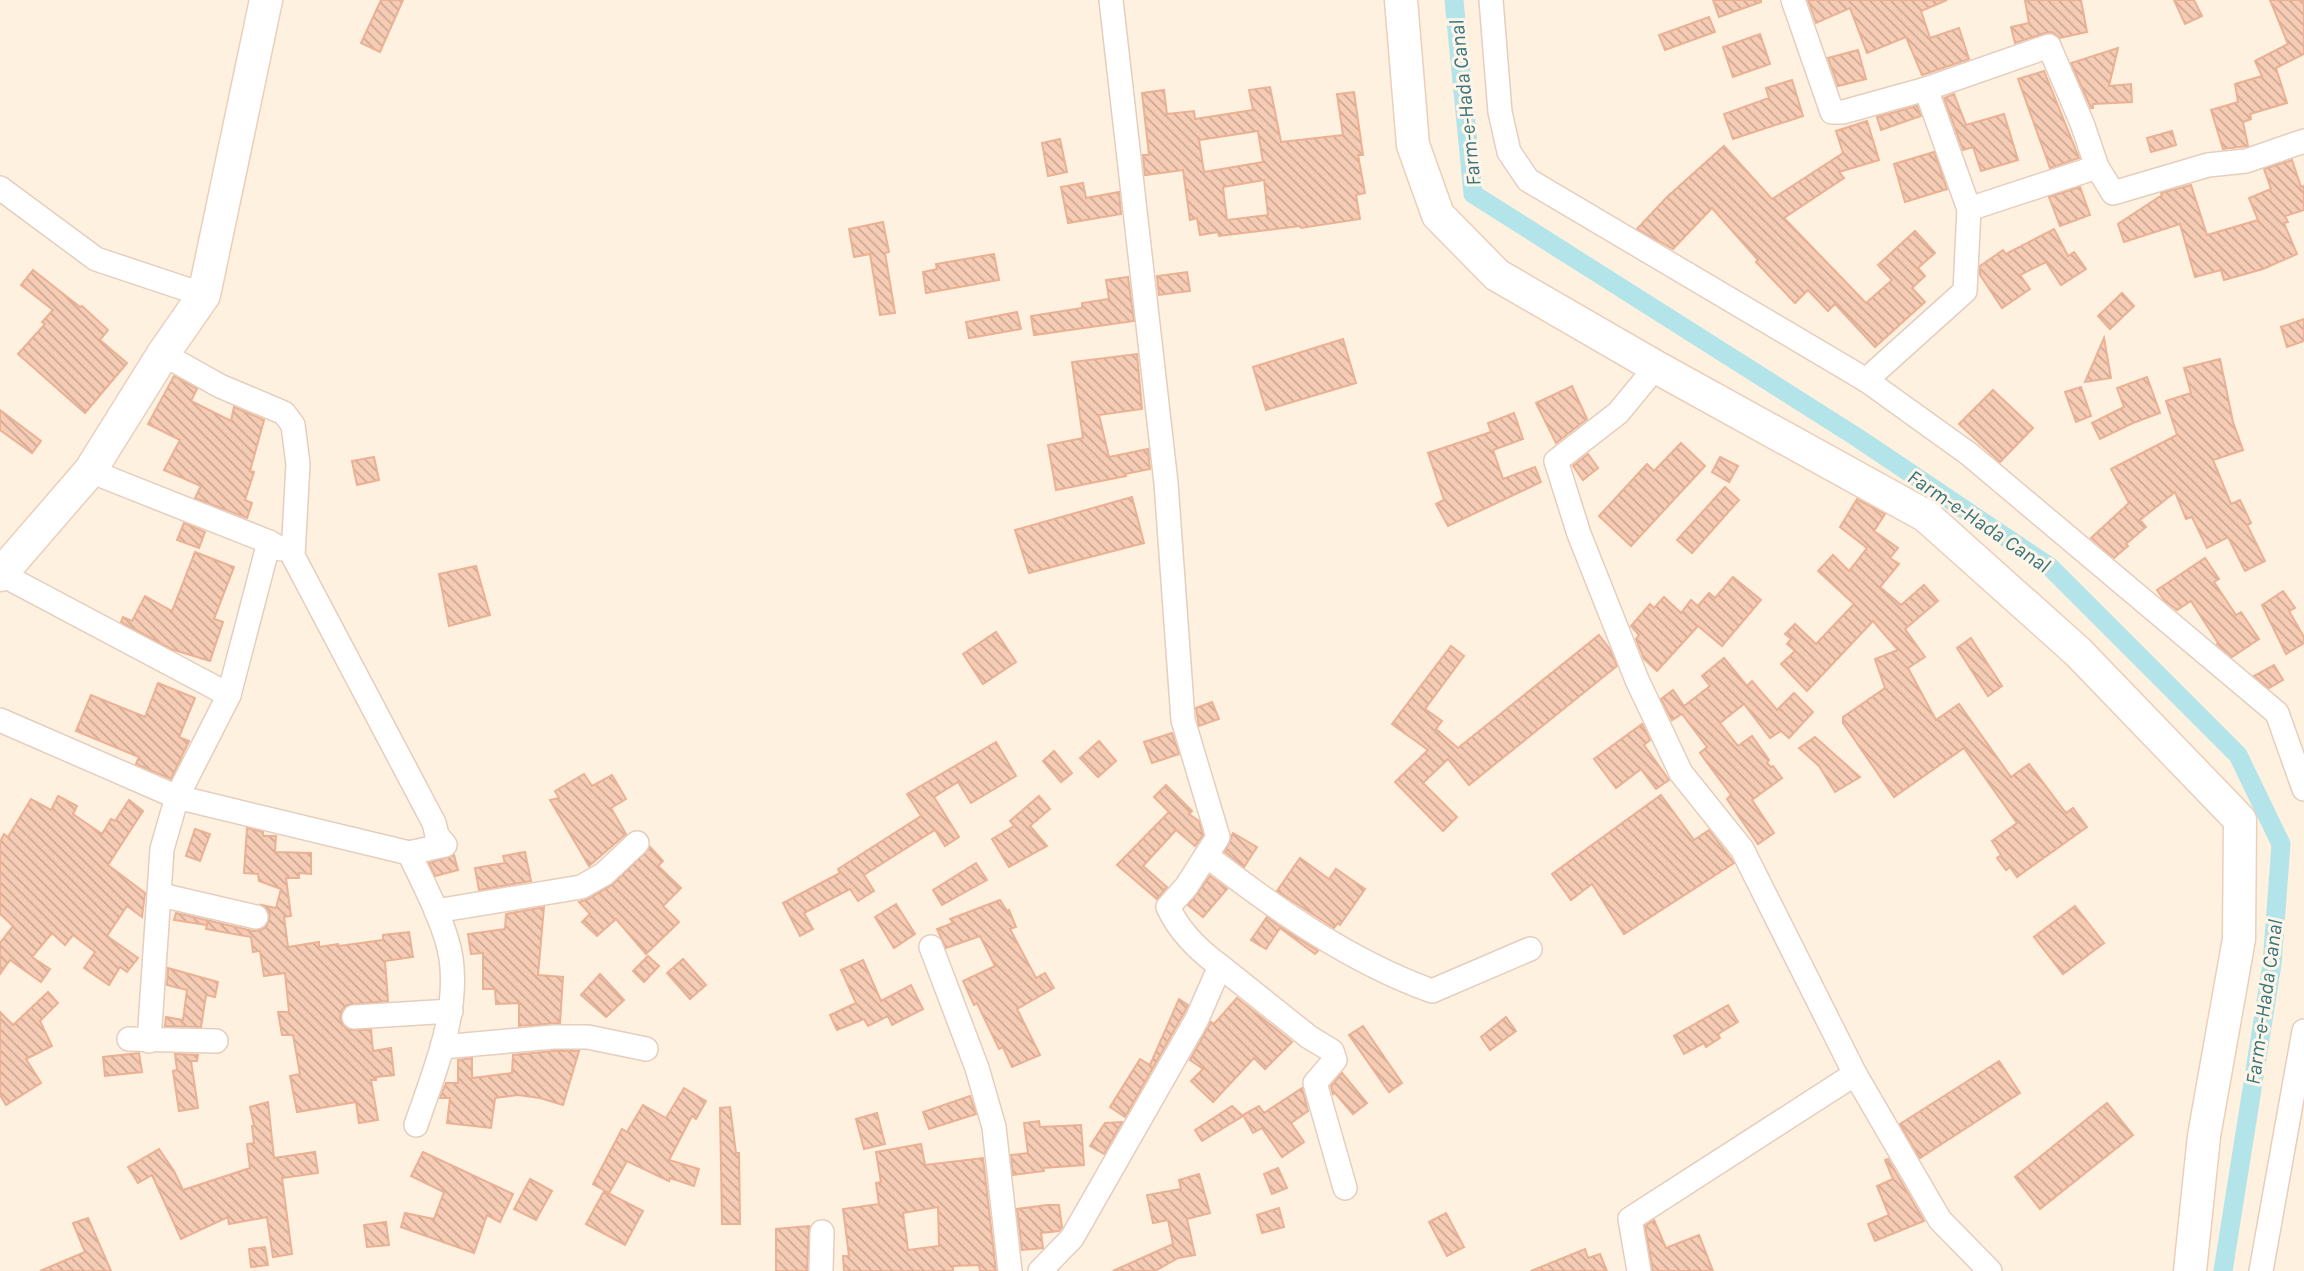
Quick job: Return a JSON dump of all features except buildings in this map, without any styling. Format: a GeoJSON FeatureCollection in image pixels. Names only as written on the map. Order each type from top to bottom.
{"type":"FeatureCollection","features":[{"type":"Feature","properties":{"kind":"street"},"geometry":{"type":"LineString","coordinates":[[229,695],[0,575],[90,471],[163,354],[204,295],[266,0]]}},
{"type":"Feature","properties":{"kind":"street"},"geometry":{"type":"LineString","coordinates":[[1111,0],[1166,483],[1183,720],[1218,837],[1186,887],[1168,907],[1176,925],[1206,956],[1309,1037],[1332,1051],[1335,1060],[1315,1083],[1345,1188]]}},
{"type":"Feature","properties":{"kind":"street"},"geometry":{"type":"LineString","coordinates":[[1401,0],[1413,145],[1438,215],[1497,275],[1656,367],[1926,516],[2078,652],[2240,820],[2239,939],[2204,1136],[2190,1271]]}},
{"type":"Feature","properties":{"kind":"street"},"geometry":{"type":"LineString","coordinates":[[1491,0],[1500,112],[1509,152],[1528,180],[1866,380],[1969,454],[2277,713],[2302,778]]}},
{"type":"Feature","properties":{"kind":"street"},"geometry":{"type":"LineString","coordinates":[[1793,0],[1832,112],[1843,112],[1926,89],[2049,46],[2082,123],[2097,167],[2113,193],[2208,165],[2246,161],[2304,141]]}},
{"type":"Feature","properties":{"kind":"street"},"geometry":{"type":"LineString","coordinates":[[1866,380],[1965,291],[1969,209],[1926,89]]}},
{"type":"Feature","properties":{"kind":"street"},"geometry":{"type":"LineString","coordinates":[[1969,209],[2097,167]]}},
{"type":"Feature","properties":{"kind":"street"},"geometry":{"type":"LineString","coordinates":[[0,188],[96,259],[204,295]]}},
{"type":"Feature","properties":{"kind":"street"},"geometry":{"type":"LineString","coordinates":[[0,720],[177,797],[408,853],[445,845],[293,556],[298,464],[293,425],[284,413],[220,386],[163,354]]}},
{"type":"Feature","properties":{"kind":"street"},"geometry":{"type":"LineString","coordinates":[[1656,367],[1618,413],[1556,461],[1579,534],[1632,668],[1681,773],[1742,849],[1855,1074],[1940,1220],[1990,1271]]}},
{"type":"Feature","properties":{"kind":"street"},"geometry":{"type":"LineString","coordinates":[[90,471],[269,542],[293,556]]}},
{"type":"Feature","properties":{"kind":"street"},"geometry":{"type":"LineString","coordinates":[[216,1041],[139,1040],[161,895],[162,849],[177,797],[229,695],[269,542]]}},
{"type":"Feature","properties":{"kind":"street"},"geometry":{"type":"LineString","coordinates":[[436,911],[581,887],[604,874],[637,843]]}},
{"type":"Feature","properties":{"kind":"street"},"geometry":{"type":"LineString","coordinates":[[408,853],[436,911],[451,957],[451,1011],[416,1125]]}},
{"type":"Feature","properties":{"kind":"street"},"geometry":{"type":"LineString","coordinates":[[1207,856],[1290,919],[1394,977],[1432,991],[1530,949]]}},
{"type":"Feature","properties":{"kind":"street"},"geometry":{"type":"LineString","coordinates":[[161,895],[256,917]]}},
{"type":"Feature","properties":{"kind":"street"},"geometry":{"type":"LineString","coordinates":[[931,947],[977,1068],[994,1127],[1010,1271]]}},
{"type":"Feature","properties":{"kind":"street"},"geometry":{"type":"LineString","coordinates":[[1040,1271],[1072,1238],[1197,1018],[1220,966]]}},
{"type":"Feature","properties":{"kind":"street"},"geometry":{"type":"LineString","coordinates":[[354,1017],[451,1011]]}},
{"type":"Feature","properties":{"kind":"street"},"geometry":{"type":"LineString","coordinates":[[2261,1271],[2304,1031]]}},
{"type":"Feature","properties":{"kind":"street"},"geometry":{"type":"LineString","coordinates":[[442,1046],[553,1037],[588,1037],[646,1049]]}},
{"type":"Feature","properties":{"kind":"street"},"geometry":{"type":"LineString","coordinates":[[1639,1271],[1630,1219],[1855,1074]]}},
{"type":"Feature","properties":{"kind":"street"},"geometry":{"type":"LineString","coordinates":[[821,1271],[822,1232]]}},
{"type":"Feature","properties":{"kind":"waterway","name":"Farm-e-Hada Canal"},"geometry":{"type":"LineString","coordinates":[[1454,0],[1473,194],[1858,438],[2050,567],[2238,755],[2281,844],[2272,964],[2223,1271]]}}]}
